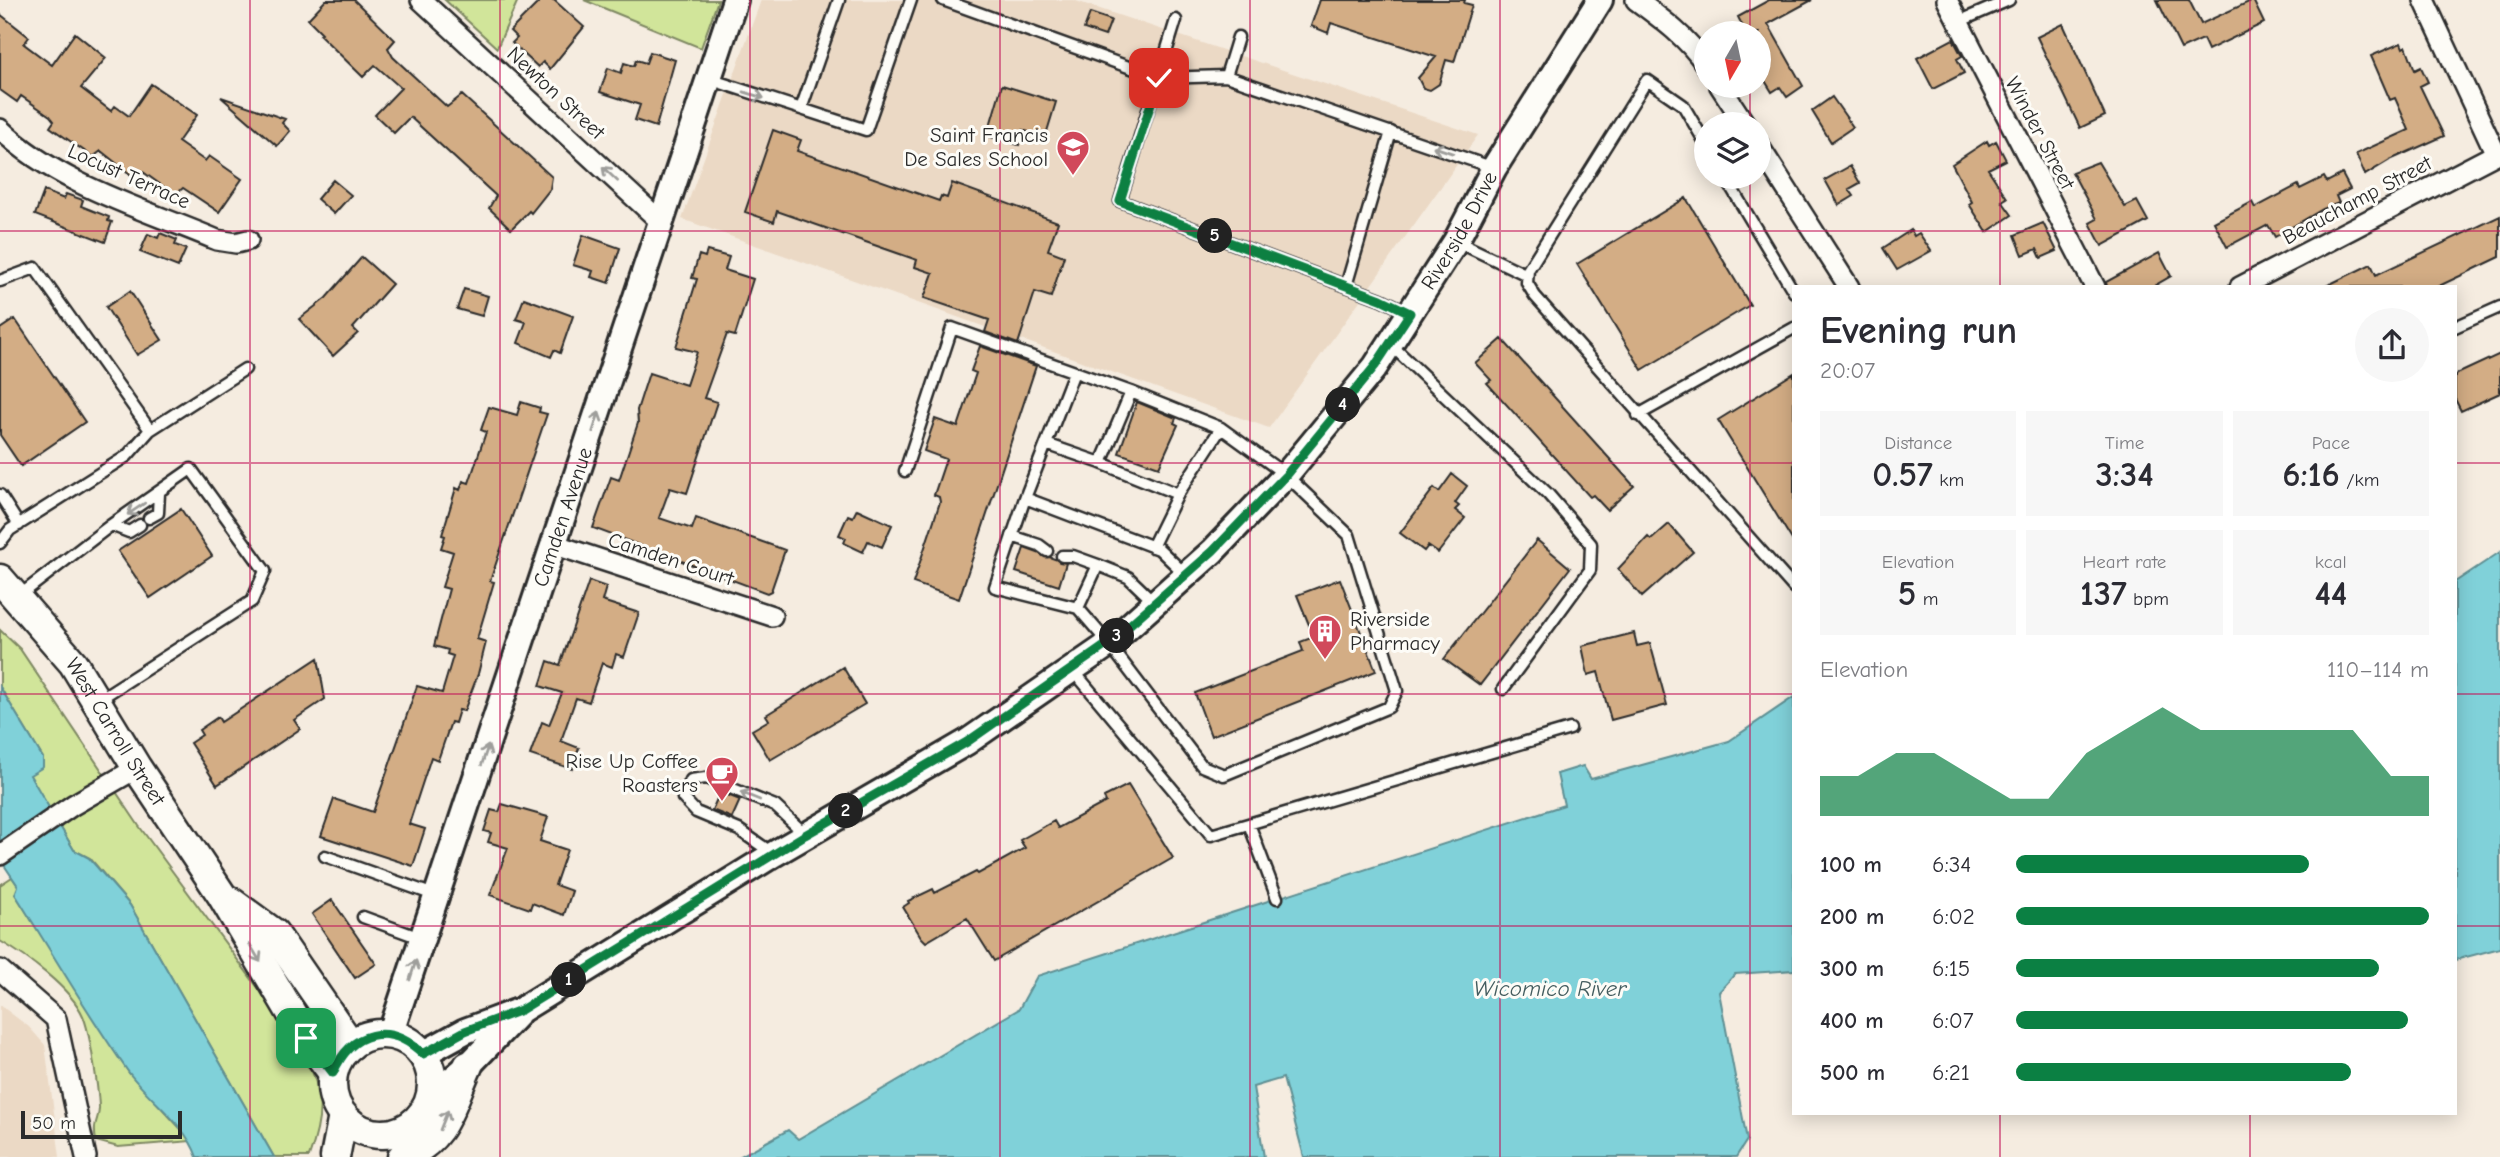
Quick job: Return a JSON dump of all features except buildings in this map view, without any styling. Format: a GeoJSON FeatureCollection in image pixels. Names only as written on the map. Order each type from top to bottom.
{"type":"FeatureCollection","features":[{"type":"Feature","properties":{"kind":"main road","name":"West Carroll Street"},"geometry":{"type":"LineString","coordinates":[[9,588],[73,663],[137,768],[221,894],[306,1038],[333,1073]]}},
{"type":"Feature","properties":{"kind":"main road","name":"West Carroll Street"},"geometry":{"type":"LineString","coordinates":[[221,894],[274,933],[351,1045]]}},
{"type":"Feature","properties":{"kind":"main road"},"geometry":{"type":"LineString","coordinates":[[365,1157],[403,1144],[432,1096],[430,1067],[423,1054],[403,1038],[390,1035],[363,1038],[351,1045],[340,1057],[333,1073],[335,1103],[342,1116],[355,1127],[371,1134],[403,1144],[420,1150],[439,1133],[468,1066]]}},
{"type":"Feature","properties":{"kind":"main road"},"geometry":{"type":"LineString","coordinates":[[335,1157],[342,1116]]}},
{"type":"Feature","properties":{"kind":"street","name":"Newton Street"},"geometry":{"type":"LineString","coordinates":[[421,0],[660,220]]}},
{"type":"Feature","properties":{"kind":"street","name":"Camden Avenue"},"geometry":{"type":"LineString","coordinates":[[390,1035],[556,545],[660,220],[735,0]]}},
{"type":"Feature","properties":{"kind":"street","name":"Riverside Drive"},"geometry":{"type":"LineString","coordinates":[[423,1054],[465,1031],[521,1010],[805,835],[967,742],[1109,643],[1155,603],[1286,475],[1375,366],[1456,241],[1494,168],[1600,0]]}},
{"type":"Feature","properties":{"kind":"street"},"geometry":{"type":"LineString","coordinates":[[1636,0],[1667,23],[1694,48]]}},
{"type":"Feature","properties":{"kind":"street","name":"Winder Street"},"geometry":{"type":"LineString","coordinates":[[1947,0],[2094,285]]}},
{"type":"Feature","properties":{"kind":"street","name":"Beauchamp Street"},"geometry":{"type":"LineString","coordinates":[[2244,285],[2496,154],[2424,0]]}},
{"type":"Feature","properties":{"kind":"street","name":"Locust Terrace"},"geometry":{"type":"LineString","coordinates":[[0,129],[24,152],[85,184],[217,240],[236,243],[248,240]]}},
{"type":"Feature","properties":{"kind":"street"},"geometry":{"type":"LineString","coordinates":[[1771,165],[1848,285]]}},
{"type":"Feature","properties":{"kind":"street","name":"Camden Court"},"geometry":{"type":"LineString","coordinates":[[556,545],[772,616]]}},
{"type":"Feature","properties":{"kind":"street"},"geometry":{"type":"LineString","coordinates":[[0,855],[73,805],[137,768]]}},
{"type":"Feature","properties":{"kind":"street"},"geometry":{"type":"LineString","coordinates":[[0,970],[56,1019],[86,1157]]}},
{"type":"Feature","properties":{"kind":"street","name":"Riverside Drive"},"geometry":{"type":"LineString","coordinates":[[432,1096],[468,1066],[521,1010]]}},
{"type":"Feature","properties":{"kind":"lane"},"geometry":{"type":"LineString","coordinates":[[801,109],[839,0]]}},
{"type":"Feature","properties":{"kind":"lane"},"geometry":{"type":"LineString","coordinates":[[708,79],[866,130],[911,0]]}},
{"type":"Feature","properties":{"kind":"lane"},"geometry":{"type":"LineString","coordinates":[[943,0],[1159,78],[1226,76],[1494,168]]}},
{"type":"Feature","properties":{"kind":"lane"},"geometry":{"type":"LineString","coordinates":[[1958,22],[2009,0]]}},
{"type":"Feature","properties":{"kind":"lane"},"geometry":{"type":"LineString","coordinates":[[1176,20],[1120,201],[1346,286],[1410,313]]}},
{"type":"Feature","properties":{"kind":"lane"},"geometry":{"type":"LineString","coordinates":[[1226,76],[1238,37]]}},
{"type":"Feature","properties":{"kind":"lane"},"geometry":{"type":"LineString","coordinates":[[1694,124],[1683,105],[1647,80],[1527,275],[1527,283],[1535,296],[1638,415],[1792,586]]}},
{"type":"Feature","properties":{"kind":"lane"},"geometry":{"type":"LineString","coordinates":[[1346,286],[1391,132]]}},
{"type":"Feature","properties":{"kind":"lane"},"geometry":{"type":"LineString","coordinates":[[1732,189],[1792,289]]}},
{"type":"Feature","properties":{"kind":"lane"},"geometry":{"type":"LineString","coordinates":[[1456,241],[1527,275]]}},
{"type":"Feature","properties":{"kind":"lane"},"geometry":{"type":"LineString","coordinates":[[0,281],[35,268],[150,430]]}},
{"type":"Feature","properties":{"kind":"lane"},"geometry":{"type":"LineString","coordinates":[[2457,326],[2500,307]]}},
{"type":"Feature","properties":{"kind":"lane"},"geometry":{"type":"LineString","coordinates":[[905,471],[952,328],[1131,392],[1221,428],[1286,475],[1349,535],[1397,691],[1390,707],[1224,775],[1202,766],[1109,643],[1078,608],[996,587],[1025,498],[1074,372]]}},
{"type":"Feature","properties":{"kind":"lane"},"geometry":{"type":"LineString","coordinates":[[1638,415],[1792,329]]}},
{"type":"Feature","properties":{"kind":"lane"},"geometry":{"type":"LineString","coordinates":[[1390,344],[1548,494],[1591,544],[1590,570],[1503,689]]}},
{"type":"Feature","properties":{"kind":"lane"},"geometry":{"type":"LineString","coordinates":[[0,542],[19,525],[127,456],[150,430],[245,369]]}},
{"type":"Feature","properties":{"kind":"lane"},"geometry":{"type":"LineString","coordinates":[[1101,463],[1131,392]]}},
{"type":"Feature","properties":{"kind":"lane"},"geometry":{"type":"LineString","coordinates":[[1152,547],[1178,494],[1221,428]]}},
{"type":"Feature","properties":{"kind":"lane"},"geometry":{"type":"LineString","coordinates":[[1046,444],[1178,494]]}},
{"type":"Feature","properties":{"kind":"lane"},"geometry":{"type":"LineString","coordinates":[[9,588],[111,525],[191,469],[265,571],[252,601],[97,701]]}},
{"type":"Feature","properties":{"kind":"lane"},"geometry":{"type":"LineString","coordinates":[[149,518],[158,513],[159,493]]}},
{"type":"Feature","properties":{"kind":"lane"},"geometry":{"type":"LineString","coordinates":[[0,495],[19,525]]}},
{"type":"Feature","properties":{"kind":"lane"},"geometry":{"type":"LineString","coordinates":[[1025,498],[1159,549],[1186,575]]}},
{"type":"Feature","properties":{"kind":"lane"},"geometry":{"type":"LineString","coordinates":[[111,525],[129,532],[140,525]]}},
{"type":"Feature","properties":{"kind":"lane"},"geometry":{"type":"LineString","coordinates":[[1012,536],[1045,546]]}},
{"type":"Feature","properties":{"kind":"lane"},"geometry":{"type":"LineString","coordinates":[[1067,553],[1128,577],[1155,603]]}},
{"type":"Feature","properties":{"kind":"lane"},"geometry":{"type":"LineString","coordinates":[[1078,608],[1098,565]]}},
{"type":"Feature","properties":{"kind":"lane"},"geometry":{"type":"LineString","coordinates":[[1072,669],[1210,835],[1570,729]]}},
{"type":"Feature","properties":{"kind":"lane"},"geometry":{"type":"LineString","coordinates":[[774,854],[739,830],[690,808],[683,797],[691,780],[706,778],[775,806],[805,835]]}},
{"type":"Feature","properties":{"kind":"lane"},"geometry":{"type":"LineString","coordinates":[[1249,824],[1277,898]]}},
{"type":"Feature","properties":{"kind":"lane"},"geometry":{"type":"LineString","coordinates":[[325,856],[438,897]]}},
{"type":"Feature","properties":{"kind":"lane"},"geometry":{"type":"LineString","coordinates":[[362,917],[423,939]]}},
{"type":"Feature","properties":{"kind":"shaded area","name":"Saint Francis De Sales School"},"geometry":{"type":"Polygon","coordinates":[[[761,0],[1073,0],[1478,135],[1269,428],[682,219],[761,0]]]}},
{"type":"Feature","properties":{"kind":"shaded area"},"geometry":{"type":"Polygon","coordinates":[[[0,1005],[29,1027],[45,1045],[60,1157],[0,1157],[0,1005]]]}},
{"type":"Feature","properties":{"kind":"green space"},"geometry":{"type":"Polygon","coordinates":[[[445,0],[518,0],[497,48],[445,0]]]}},
{"type":"Feature","properties":{"kind":"green space"},"geometry":{"type":"Polygon","coordinates":[[[584,0],[718,0],[701,48],[584,0]]]}},
{"type":"Feature","properties":{"kind":"green space"},"geometry":{"type":"Polygon","coordinates":[[[0,630],[20,649],[139,826],[298,1042],[317,1085],[319,1098],[318,1125],[309,1157],[274,1157],[130,905],[90,858],[74,850],[29,775],[42,767],[43,758],[0,687],[0,630]]]}},
{"type":"Feature","properties":{"kind":"green space"},"geometry":{"type":"Polygon","coordinates":[[[12,877],[19,887],[15,894],[129,1073],[192,1141],[118,1147],[96,1141],[98,1097],[91,1046],[83,1016],[58,984],[35,964],[0,941],[0,885],[12,877]]]}},
{"type":"Feature","properties":{"kind":"water"},"geometry":{"type":"Polygon","coordinates":[[[2500,552],[2500,948],[2457,959],[2457,581],[2500,552]]]}},
{"type":"Feature","properties":{"kind":"water"},"geometry":{"type":"Polygon","coordinates":[[[0,687],[43,758],[43,767],[30,775],[74,850],[89,858],[130,905],[274,1157],[197,1157],[184,1133],[127,1070],[15,894],[18,886],[0,859],[0,687]]]}},
{"type":"Feature","properties":{"kind":"water","name":"Wicomico River"},"geometry":{"type":"Polygon","coordinates":[[[1792,698],[1792,970],[1735,974],[1719,992],[1747,1140],[1736,1157],[1304,1157],[1283,1078],[1253,1087],[1264,1157],[739,1157],[788,1130],[798,1139],[1019,1009],[1037,976],[1564,805],[1557,774],[1583,766],[1591,779],[1729,741],[1792,698]]]}},
{"type":"Feature","properties":{"kind":"place","name":"Saint Francis De Sales School"},"geometry":{"type":"Point","coordinates":[1073,177]}},
{"type":"Feature","properties":{"kind":"place","name":"Riverside Pharmacy"},"geometry":{"type":"Point","coordinates":[1325,661]}},
{"type":"Feature","properties":{"kind":"place","name":"Rise Up Coffee Roasters"},"geometry":{"type":"Point","coordinates":[722,803]}},
{"type":"Feature","properties":{"kind":"route"},"geometry":{"type":"LineString","coordinates":[[306,1038],[333,1073],[340,1057],[351,1045],[363,1038],[376,1034],[403,1038],[423,1054],[465,1031],[521,1010],[805,835],[967,742],[1109,643],[1213,551],[1286,475],[1375,366],[1410,313],[1381,299],[1120,201],[1159,78]]}}]}
